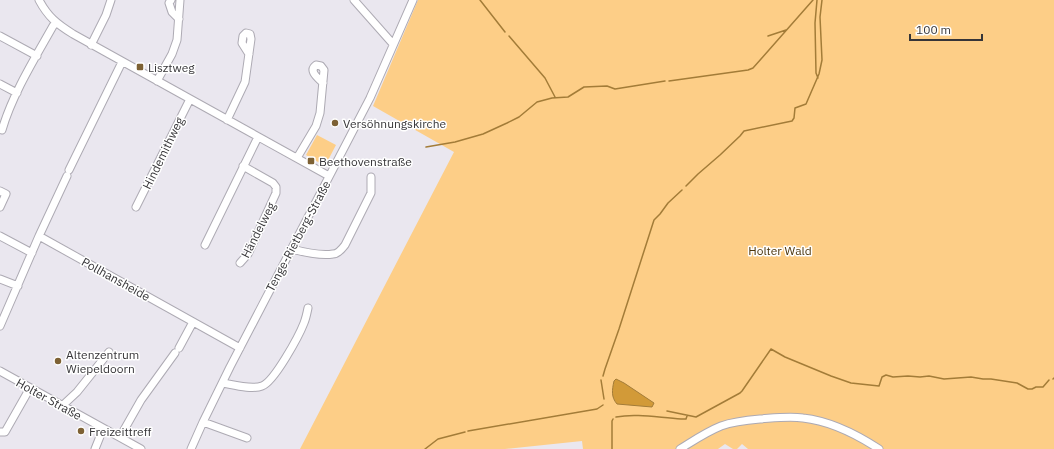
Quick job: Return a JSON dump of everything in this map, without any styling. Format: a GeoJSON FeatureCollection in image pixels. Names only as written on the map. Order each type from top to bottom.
{"type":"FeatureCollection","features":[{"type":"Feature","properties":{"kind":"street"},"geometry":{"type":"LineString","coordinates":[[39,0],[56,23],[122,62],[329,176]]}},
{"type":"Feature","properties":{"kind":"street"},"geometry":{"type":"LineString","coordinates":[[91,44],[106,15],[111,0]]}},
{"type":"Feature","properties":{"kind":"street"},"geometry":{"type":"LineString","coordinates":[[171,0],[169,3],[172,12],[179,19]]}},
{"type":"Feature","properties":{"kind":"street"},"geometry":{"type":"LineString","coordinates":[[157,81],[172,54],[177,40],[180,0]]}},
{"type":"Feature","properties":{"kind":"street"},"geometry":{"type":"LineString","coordinates":[[354,0],[394,44]]}},
{"type":"Feature","properties":{"kind":"street","name":"Tenge-Rietberg-Straße"},"geometry":{"type":"LineString","coordinates":[[191,449],[222,383],[370,98],[413,0]]}},
{"type":"Feature","properties":{"kind":"street"},"geometry":{"type":"LineString","coordinates":[[2,130],[17,93],[56,23]]}},
{"type":"Feature","properties":{"kind":"street"},"geometry":{"type":"LineString","coordinates":[[0,36],[37,56]]}},
{"type":"Feature","properties":{"kind":"street"},"geometry":{"type":"LineString","coordinates":[[227,120],[245,82],[249,54]]}},
{"type":"Feature","properties":{"kind":"street"},"geometry":{"type":"LineString","coordinates":[[0,326],[68,173],[122,62]]}},
{"type":"Feature","properties":{"kind":"street"},"geometry":{"type":"LineString","coordinates":[[297,158],[316,126],[320,114],[323,83]]}},
{"type":"Feature","properties":{"kind":"street"},"geometry":{"type":"LineString","coordinates":[[0,84],[17,93]]}},
{"type":"Feature","properties":{"kind":"street","name":"Hindemithweg"},"geometry":{"type":"LineString","coordinates":[[136,206],[190,99]]}},
{"type":"Feature","properties":{"kind":"street"},"geometry":{"type":"LineString","coordinates":[[205,245],[258,137]]}},
{"type":"Feature","properties":{"kind":"street","name":"Händelweg"},"geometry":{"type":"LineString","coordinates":[[240,263],[248,254],[276,193],[276,187],[273,183],[243,166]]}},
{"type":"Feature","properties":{"kind":"street"},"geometry":{"type":"LineString","coordinates":[[292,249],[311,254],[333,254],[340,251],[345,245],[371,193],[371,177]]}},
{"type":"Feature","properties":{"kind":"street"},"geometry":{"type":"LineString","coordinates":[[0,191],[6,194],[0,207]]}},
{"type":"Feature","properties":{"kind":"street"},"geometry":{"type":"LineString","coordinates":[[0,236],[32,253]]}},
{"type":"Feature","properties":{"kind":"street","name":"Pollhansheide"},"geometry":{"type":"LineString","coordinates":[[39,236],[240,348]]}},
{"type":"Feature","properties":{"kind":"street"},"geometry":{"type":"LineString","coordinates":[[0,279],[18,286]]}},
{"type":"Feature","properties":{"kind":"street"},"geometry":{"type":"LineString","coordinates":[[222,383],[254,388],[261,387],[271,380],[294,343],[304,322],[308,308]]}},
{"type":"Feature","properties":{"kind":"street"},"geometry":{"type":"LineString","coordinates":[[120,437],[141,400],[177,350],[193,322]]}},
{"type":"Feature","properties":{"kind":"street"},"geometry":{"type":"LineString","coordinates":[[62,406],[78,392],[109,352]]}},
{"type":"Feature","properties":{"kind":"street","name":"Holter Straße"},"geometry":{"type":"LineString","coordinates":[[0,371],[141,449]]}},
{"type":"Feature","properties":{"kind":"street"},"geometry":{"type":"LineString","coordinates":[[2,432],[30,388]]}},
{"type":"Feature","properties":{"kind":"street"},"geometry":{"type":"LineString","coordinates":[[680,449],[722,426],[749,420],[774,418],[802,418],[818,420],[842,428],[864,439],[879,449]]}},
{"type":"Feature","properties":{"kind":"street"},"geometry":{"type":"LineString","coordinates":[[203,422],[247,438]]}},
{"type":"Feature","properties":{"kind":"street"},"geometry":{"type":"LineString","coordinates":[[95,449],[103,429]]}},
{"type":"Feature","properties":{"kind":"green space","name":"Holter Wald"},"geometry":{"type":"Polygon","coordinates":[[[418,0],[1054,0],[1054,449],[748,449],[742,444],[737,449],[733,449],[725,444],[718,449],[583,449],[582,441],[505,449],[300,449],[454,152],[373,106],[418,0]]]}},
{"type":"Feature","properties":{"kind":"green space"},"geometry":{"type":"Polygon","coordinates":[[[317,135],[336,145],[325,166],[306,155],[317,135]]]}},
{"type":"Feature","properties":{"kind":"shaded area"},"geometry":{"type":"Polygon","coordinates":[[[616,379],[654,403],[652,407],[617,404],[612,393],[614,381],[616,379]]]}},
{"type":"Feature","properties":{"kind":"waterway"},"geometry":{"type":"LineString","coordinates":[[480,0],[505,32]]}},
{"type":"Feature","properties":{"kind":"waterway"},"geometry":{"type":"LineString","coordinates":[[669,81],[748,70],[753,68],[813,0]]}},
{"type":"Feature","properties":{"kind":"waterway"},"geometry":{"type":"LineString","coordinates":[[817,0],[815,23],[816,73],[818,78]]}},
{"type":"Feature","properties":{"kind":"waterway"},"geometry":{"type":"LineString","coordinates":[[686,186],[744,131],[792,121],[794,118],[795,108],[806,104],[819,74],[822,60],[820,17],[822,0]]}},
{"type":"Feature","properties":{"kind":"waterway"},"geometry":{"type":"LineString","coordinates":[[768,36],[786,30]]}},
{"type":"Feature","properties":{"kind":"waterway"},"geometry":{"type":"LineString","coordinates":[[509,36],[545,78],[555,97]]}},
{"type":"Feature","properties":{"kind":"waterway"},"geometry":{"type":"LineString","coordinates":[[426,147],[455,142],[483,134],[519,117],[537,102],[552,98],[568,97],[584,87],[607,86],[615,89],[665,81]]}},
{"type":"Feature","properties":{"kind":"waterway"},"geometry":{"type":"LineString","coordinates":[[603,376],[654,220],[668,203],[682,190]]}},
{"type":"Feature","properties":{"kind":"waterway"},"geometry":{"type":"LineString","coordinates":[[667,411],[696,417],[740,393],[771,349],[785,357],[851,383],[879,386],[882,377],[886,375],[893,377],[929,376],[944,379],[971,377],[1017,383],[1028,389],[1032,389],[1036,387],[1043,387],[1049,380]]}},
{"type":"Feature","properties":{"kind":"waterway"},"geometry":{"type":"LineString","coordinates":[[601,380],[604,399]]}},
{"type":"Feature","properties":{"kind":"waterway"},"geometry":{"type":"LineString","coordinates":[[468,431],[597,409],[603,405]]}},
{"type":"Feature","properties":{"kind":"waterway"},"geometry":{"type":"LineString","coordinates":[[616,417],[640,416],[686,419],[687,416]]}},
{"type":"Feature","properties":{"kind":"waterway"},"geometry":{"type":"LineString","coordinates":[[612,449],[613,419]]}},
{"type":"Feature","properties":{"kind":"waterway"},"geometry":{"type":"LineString","coordinates":[[425,449],[438,439],[465,432]]}},
{"type":"Feature","properties":{"kind":"place","name":"Lisztweg"},"geometry":{"type":"Point","coordinates":[140,67]}},
{"type":"Feature","properties":{"kind":"place","name":"Versöhnungskirche"},"geometry":{"type":"Point","coordinates":[335,123]}},
{"type":"Feature","properties":{"kind":"place","name":"Beethovenstraße"},"geometry":{"type":"Point","coordinates":[311,161]}},
{"type":"Feature","properties":{"kind":"place","name":"Altenzentrum Wiepeldoorn"},"geometry":{"type":"Point","coordinates":[58,361]}},
{"type":"Feature","properties":{"kind":"place","name":"Freizeittreff"},"geometry":{"type":"Point","coordinates":[81,431]}}]}
